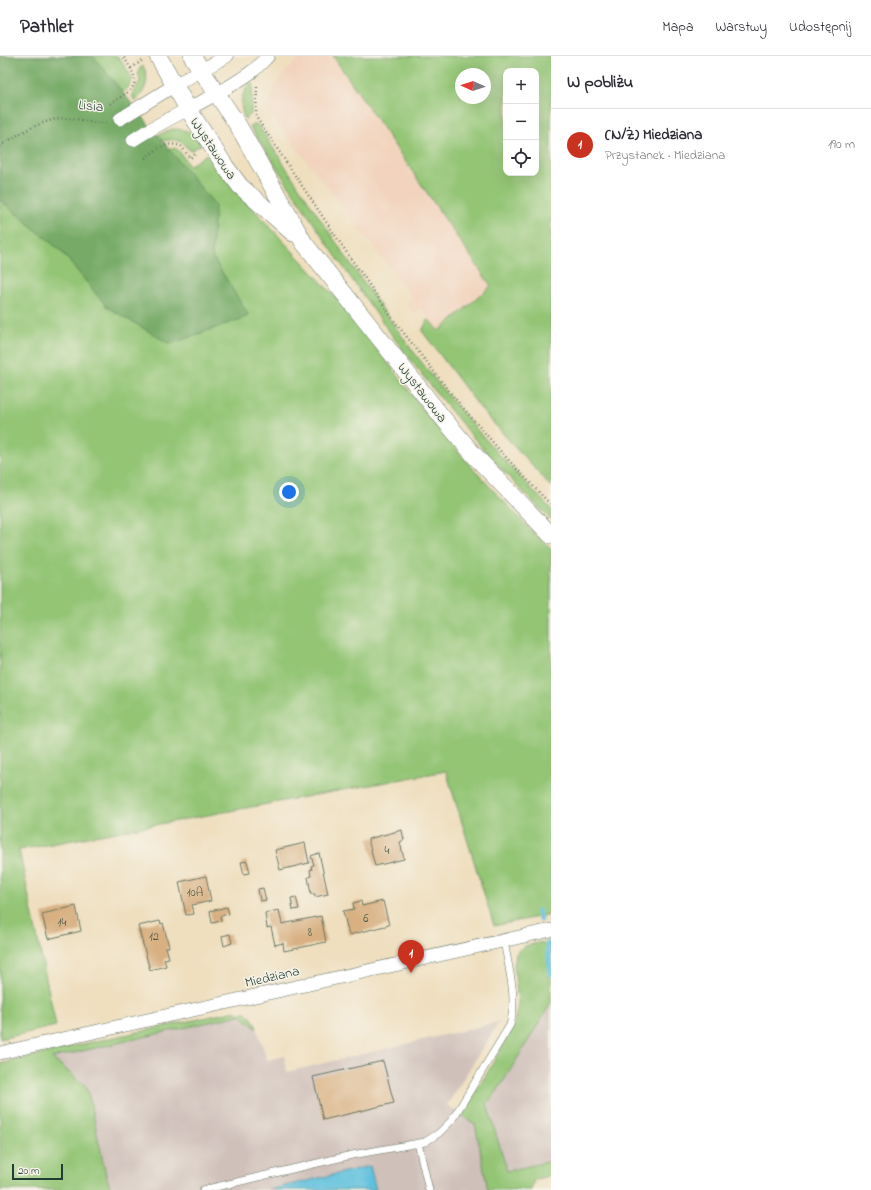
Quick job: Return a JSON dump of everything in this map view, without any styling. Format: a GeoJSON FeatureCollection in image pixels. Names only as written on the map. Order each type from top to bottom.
{"type":"FeatureCollection","features":[{"type":"Feature","properties":{"kind":"street","name":"Wystawowa"},"geometry":{"type":"LineString","coordinates":[[158,56],[188,109],[225,166],[240,186],[304,243]]}},
{"type":"Feature","properties":{"kind":"street","name":"Wystawowa"},"geometry":{"type":"LineString","coordinates":[[192,56],[239,128],[304,243],[474,455],[551,535]]}},
{"type":"Feature","properties":{"kind":"street","name":"Lisia"},"geometry":{"type":"LineString","coordinates":[[120,119],[175,85],[227,56]]}},
{"type":"Feature","properties":{"kind":"street"},"geometry":{"type":"LineString","coordinates":[[133,140],[148,130],[216,94],[251,72],[268,56]]}},
{"type":"Feature","properties":{"kind":"street","name":"Miedziana"},"geometry":{"type":"LineString","coordinates":[[0,1053],[551,930]]}},
{"type":"Feature","properties":{"kind":"lane"},"geometry":{"type":"LineString","coordinates":[[203,1190],[352,1155],[425,1142],[433,1138],[451,1121],[482,1073],[510,1025],[513,996],[504,940]]}},
{"type":"Feature","properties":{"kind":"lane"},"geometry":{"type":"LineString","coordinates":[[418,1143],[429,1190]]}},
{"type":"Feature","properties":{"kind":"path"},"geometry":{"type":"LineString","coordinates":[[110,104],[125,95],[134,85],[136,80],[131,68],[123,56]]}},
{"type":"Feature","properties":{"kind":"path"},"geometry":{"type":"LineString","coordinates":[[131,68],[142,61]]}},
{"type":"Feature","properties":{"kind":"path"},"geometry":{"type":"LineString","coordinates":[[257,82],[256,117],[349,256],[396,323],[453,396],[502,453],[551,505]]}},
{"type":"Feature","properties":{"kind":"path","name":"Lisia"},"geometry":{"type":"LineString","coordinates":[[0,146],[22,132],[43,123],[66,118],[103,123],[114,122],[120,119]]}},
{"type":"Feature","properties":{"kind":"path"},"geometry":{"type":"LineString","coordinates":[[145,158],[165,144],[170,144],[181,146],[190,158]]}},
{"type":"Feature","properties":{"kind":"shaded area"},"geometry":{"type":"Polygon","coordinates":[[[302,56],[333,56],[491,286],[439,331],[421,308],[414,313],[407,303],[413,298],[267,110],[274,88],[282,75],[302,56]]]}},
{"type":"Feature","properties":{"kind":"shaded area"},"geometry":{"type":"Polygon","coordinates":[[[551,1003],[551,1161],[507,1171],[487,1104],[498,1090],[551,1003]]]}},
{"type":"Feature","properties":{"kind":"shaded area"},"geometry":{"type":"Polygon","coordinates":[[[240,1015],[257,1029],[267,1060],[284,1056],[287,1072],[499,1022],[447,1105],[475,1124],[488,1190],[111,1190],[106,1175],[51,1058],[240,1015]]]}},
{"type":"Feature","properties":{"kind":"green space"},"geometry":{"type":"Polygon","coordinates":[[[0,56],[118,56],[132,80],[127,89],[108,101],[158,154],[169,148],[176,149],[189,166],[208,153],[242,197],[351,314],[432,421],[475,471],[551,549],[551,914],[494,926],[446,771],[19,850],[56,1026],[0,1039],[0,56]]]}},
{"type":"Feature","properties":{"kind":"green space"},"geometry":{"type":"Polygon","coordinates":[[[0,56],[93,56],[215,205],[212,256],[249,316],[170,344],[107,307],[61,251],[0,200],[0,56]]]}},
{"type":"Feature","properties":{"kind":"green space"},"geometry":{"type":"Polygon","coordinates":[[[333,56],[551,56],[551,487],[481,409],[422,331],[428,319],[439,331],[491,286],[333,56]]]}},
{"type":"Feature","properties":{"kind":"green space"},"geometry":{"type":"Polygon","coordinates":[[[143,66],[147,76],[147,81],[142,94],[135,102],[133,99],[133,94],[140,81],[138,73],[139,69],[143,66]]]}},
{"type":"Feature","properties":{"kind":"green space"},"geometry":{"type":"Polygon","coordinates":[[[251,82],[253,84],[251,114],[245,119],[241,104],[245,90],[251,82]]]}},
{"type":"Feature","properties":{"kind":"green space"},"geometry":{"type":"Polygon","coordinates":[[[254,124],[258,125],[344,254],[412,350],[450,398],[551,509],[551,520],[514,483],[479,444],[401,348],[349,275],[274,164],[250,127],[254,124]]]}},
{"type":"Feature","properties":{"kind":"green space"},"geometry":{"type":"Polygon","coordinates":[[[172,129],[189,132],[202,144],[190,150],[179,141],[162,140],[158,135],[172,129]]]}},
{"type":"Feature","properties":{"kind":"green space"},"geometry":{"type":"Polygon","coordinates":[[[550,940],[551,1003],[498,1090],[487,1104],[507,1171],[551,1161],[551,1175],[534,1180],[531,1190],[488,1190],[475,1124],[461,1115],[514,1026],[518,1003],[514,965],[516,954],[525,946],[542,942],[542,944],[549,942],[550,940]]]}},
{"type":"Feature","properties":{"kind":"green space"},"geometry":{"type":"Polygon","coordinates":[[[236,1011],[238,1014],[244,1012],[253,1019],[257,1029],[240,1015],[52,1058],[87,1087],[106,1175],[111,1190],[0,1190],[0,1064],[87,1043],[236,1011]]]}},
{"type":"Feature","properties":{"kind":"water"},"geometry":{"type":"Polygon","coordinates":[[[370,1166],[376,1190],[268,1190],[370,1166]]]}},
{"type":"Feature","properties":{"kind":"building"},"geometry":{"type":"Polygon","coordinates":[[[402,830],[404,840],[400,842],[404,859],[375,866],[368,839],[402,830]]]}},
{"type":"Feature","properties":{"kind":"building"},"geometry":{"type":"Polygon","coordinates":[[[305,843],[309,863],[280,870],[275,850],[305,843]]]}},
{"type":"Feature","properties":{"kind":"building"},"geometry":{"type":"Polygon","coordinates":[[[319,853],[328,894],[315,897],[315,894],[311,894],[308,877],[311,876],[311,866],[314,865],[311,856],[319,853]]]}},
{"type":"Feature","properties":{"kind":"building"},"geometry":{"type":"Polygon","coordinates":[[[247,861],[250,873],[244,874],[241,862],[247,861]]]}},
{"type":"Feature","properties":{"kind":"building"},"geometry":{"type":"Polygon","coordinates":[[[206,876],[211,901],[192,905],[194,914],[186,915],[179,882],[206,876]]]}},
{"type":"Feature","properties":{"kind":"building"},"geometry":{"type":"Polygon","coordinates":[[[263,888],[266,900],[260,901],[258,889],[263,888]]]}},
{"type":"Feature","properties":{"kind":"building"},"geometry":{"type":"Polygon","coordinates":[[[296,897],[299,909],[293,910],[291,898],[296,897]]]}},
{"type":"Feature","properties":{"kind":"building"},"geometry":{"type":"Polygon","coordinates":[[[361,901],[362,906],[383,901],[389,925],[349,935],[343,911],[354,909],[353,903],[361,901]]]}},
{"type":"Feature","properties":{"kind":"building"},"geometry":{"type":"Polygon","coordinates":[[[76,906],[81,931],[48,939],[42,914],[76,906]]]}},
{"type":"Feature","properties":{"kind":"building"},"geometry":{"type":"Polygon","coordinates":[[[227,907],[229,914],[220,916],[221,921],[212,923],[210,911],[227,907]]]}},
{"type":"Feature","properties":{"kind":"building"},"geometry":{"type":"Polygon","coordinates":[[[279,910],[282,924],[321,916],[326,942],[284,951],[283,943],[275,945],[271,927],[267,928],[265,913],[279,910]]]}},
{"type":"Feature","properties":{"kind":"building"},"geometry":{"type":"Polygon","coordinates":[[[160,921],[161,924],[163,923],[169,947],[166,947],[169,958],[164,959],[166,966],[150,970],[138,926],[160,921]]]}},
{"type":"Feature","properties":{"kind":"building"},"geometry":{"type":"Polygon","coordinates":[[[230,934],[232,943],[224,946],[222,936],[230,934]]]}},
{"type":"Feature","properties":{"kind":"building"},"geometry":{"type":"Polygon","coordinates":[[[383,1061],[394,1103],[323,1120],[313,1077],[383,1061]]]}},
{"type":"Feature","properties":{"kind":"waterway"},"geometry":{"type":"LineString","coordinates":[[538,911],[540,920]]}},
{"type":"Feature","properties":{"kind":"waterway"},"geometry":{"type":"LineString","coordinates":[[547,943],[551,974]]}},
{"type":"Feature","properties":{"kind":"place","name":"(N/Ż) Miedziana"},"geometry":{"type":"Point","coordinates":[411,973]}}]}
